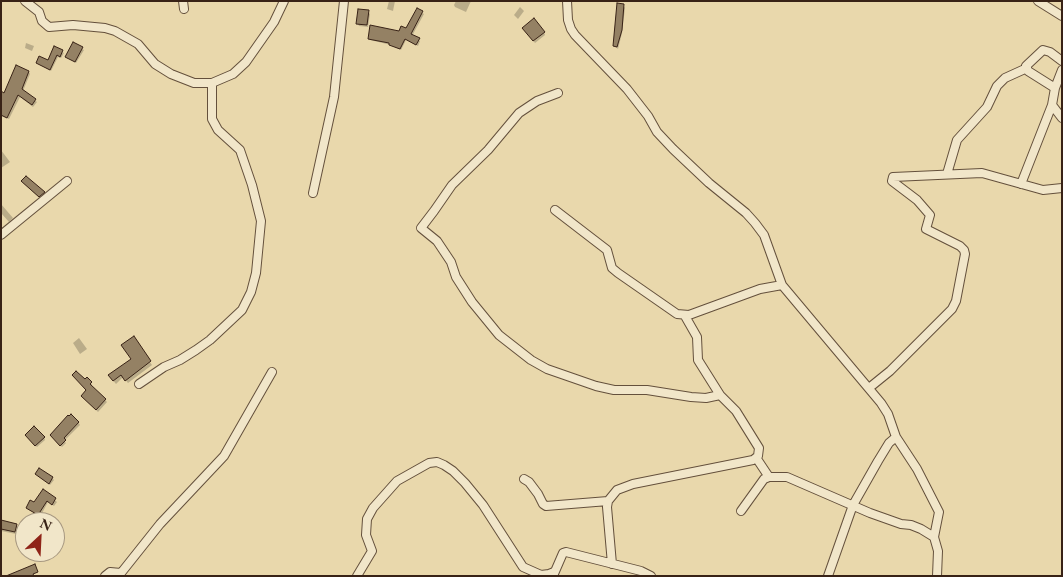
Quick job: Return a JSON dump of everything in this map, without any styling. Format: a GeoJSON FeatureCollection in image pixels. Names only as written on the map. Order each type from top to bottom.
{"type":"FeatureCollection","features":[{"type":"Feature","properties":{"kind":"street"},"geometry":{"type":"LineString","coordinates":[[25,1],[38,12],[42,21],[49,27],[73,25],[105,28],[115,31],[138,44],[155,64],[171,74],[194,83],[212,82],[233,74],[246,62],[274,22],[284,1]]}},
{"type":"Feature","properties":{"kind":"street"},"geometry":{"type":"LineString","coordinates":[[313,193],[334,97],[344,1]]}},
{"type":"Feature","properties":{"kind":"street"},"geometry":{"type":"LineString","coordinates":[[567,1],[568,20],[571,29],[627,89],[648,116],[657,132],[709,183],[746,213],[755,223],[764,235],[782,285],[869,388],[888,414],[896,437],[917,469],[939,512],[934,537],[938,552],[937,576]]}},
{"type":"Feature","properties":{"kind":"street"},"geometry":{"type":"LineString","coordinates":[[1038,1],[1062,16]]}},
{"type":"Feature","properties":{"kind":"street"},"geometry":{"type":"LineString","coordinates":[[948,174],[957,140],[987,107],[997,86],[1005,78],[1026,68],[1043,50],[1050,52],[1062,61]]}},
{"type":"Feature","properties":{"kind":"street"},"geometry":{"type":"LineString","coordinates":[[1026,68],[1028,72],[1055,88]]}},
{"type":"Feature","properties":{"kind":"street"},"geometry":{"type":"LineString","coordinates":[[1020,184],[1052,105],[1055,88],[1062,70]]}},
{"type":"Feature","properties":{"kind":"street"},"geometry":{"type":"LineString","coordinates":[[139,384],[210,340],[242,310],[251,292],[256,273],[260,221],[243,156],[240,150],[218,130],[212,119],[212,82]]}},
{"type":"Feature","properties":{"kind":"street"},"geometry":{"type":"LineString","coordinates":[[558,93],[537,101],[519,113],[488,150],[452,185],[421,228],[437,241],[451,262],[456,277],[472,302],[498,335],[531,360],[547,369],[596,386],[614,390],[647,390],[706,398],[720,395]]}},
{"type":"Feature","properties":{"kind":"street"},"geometry":{"type":"LineString","coordinates":[[1052,105],[1062,118]]}},
{"type":"Feature","properties":{"kind":"street"},"geometry":{"type":"LineString","coordinates":[[869,388],[890,371],[948,313],[956,301],[965,254],[960,246],[926,229],[930,215],[917,200],[891,179],[894,177],[948,174],[985,174],[1043,190],[1062,188]]}},
{"type":"Feature","properties":{"kind":"street"},"geometry":{"type":"LineString","coordinates":[[1,235],[67,181]]}},
{"type":"Feature","properties":{"kind":"street"},"geometry":{"type":"LineString","coordinates":[[555,210],[607,250],[612,268],[676,314],[685,316],[753,292],[782,285]]}},
{"type":"Feature","properties":{"kind":"street"},"geometry":{"type":"LineString","coordinates":[[612,564],[607,507],[608,501],[617,490],[633,484],[756,459],[759,454],[759,448],[736,411],[713,386],[698,360],[697,337],[685,316]]}},
{"type":"Feature","properties":{"kind":"street"},"geometry":{"type":"LineString","coordinates":[[105,576],[110,572],[121,573],[160,524],[224,456],[272,372]]}},
{"type":"Feature","properties":{"kind":"street"},"geometry":{"type":"LineString","coordinates":[[828,576],[853,505],[889,442],[896,437]]}},
{"type":"Feature","properties":{"kind":"street"},"geometry":{"type":"LineString","coordinates":[[756,459],[769,477]]}},
{"type":"Feature","properties":{"kind":"street"},"geometry":{"type":"LineString","coordinates":[[357,576],[372,551],[366,535],[368,519],[373,508],[383,495],[403,478],[429,463],[438,462],[453,471],[483,505],[523,567],[540,575],[553,574],[563,553],[572,552],[641,571],[651,576]]}},
{"type":"Feature","properties":{"kind":"street"},"geometry":{"type":"LineString","coordinates":[[741,511],[759,484],[769,477],[787,478],[902,524],[916,527],[934,537]]}},
{"type":"Feature","properties":{"kind":"street"},"geometry":{"type":"LineString","coordinates":[[524,479],[529,482],[538,494],[542,504],[546,506],[608,501]]}},
{"type":"Feature","properties":{"kind":"building"},"geometry":{"type":"Polygon","coordinates":[[[617,3],[624,4],[622,30],[617,47],[613,46],[617,3]]]}},
{"type":"Feature","properties":{"kind":"building"},"geometry":{"type":"Polygon","coordinates":[[[417,8],[423,11],[411,34],[420,38],[416,45],[405,39],[400,49],[389,45],[389,43],[368,39],[370,25],[399,31],[401,26],[406,28],[417,8]]]}},
{"type":"Feature","properties":{"kind":"building"},"geometry":{"type":"Polygon","coordinates":[[[358,9],[369,10],[367,25],[356,24],[358,9]]]}},
{"type":"Feature","properties":{"kind":"building"},"geometry":{"type":"Polygon","coordinates":[[[534,18],[545,32],[533,41],[522,28],[534,18]]]}},
{"type":"Feature","properties":{"kind":"building"},"geometry":{"type":"Polygon","coordinates":[[[73,42],[83,47],[75,62],[65,57],[73,42]]]}},
{"type":"Feature","properties":{"kind":"building"},"geometry":{"type":"Polygon","coordinates":[[[54,46],[63,50],[60,57],[57,55],[50,70],[36,63],[39,56],[48,60],[54,46]]]}},
{"type":"Feature","properties":{"kind":"building"},"geometry":{"type":"Polygon","coordinates":[[[16,65],[29,71],[22,89],[36,99],[32,105],[18,95],[7,118],[1,115],[1,91],[4,93],[16,65]]]}},
{"type":"Feature","properties":{"kind":"building"},"geometry":{"type":"Polygon","coordinates":[[[26,176],[45,192],[39,197],[21,181],[26,176]]]}},
{"type":"Feature","properties":{"kind":"building"},"geometry":{"type":"Polygon","coordinates":[[[134,336],[151,361],[125,381],[121,375],[113,381],[108,375],[131,359],[121,345],[134,336]]]}},
{"type":"Feature","properties":{"kind":"building"},"geometry":{"type":"Polygon","coordinates":[[[76,371],[85,379],[87,377],[92,382],[90,384],[106,399],[96,410],[81,396],[86,390],[72,375],[76,371]]]}},
{"type":"Feature","properties":{"kind":"building"},"geometry":{"type":"Polygon","coordinates":[[[71,414],[79,422],[64,438],[66,440],[60,446],[50,435],[71,414]]]}},
{"type":"Feature","properties":{"kind":"building"},"geometry":{"type":"Polygon","coordinates":[[[34,426],[45,437],[35,446],[25,435],[34,426]]]}},
{"type":"Feature","properties":{"kind":"building"},"geometry":{"type":"Polygon","coordinates":[[[39,468],[53,477],[49,484],[35,474],[39,468]]]}},
{"type":"Feature","properties":{"kind":"building"},"geometry":{"type":"Polygon","coordinates":[[[43,489],[56,498],[52,505],[47,501],[40,512],[33,512],[26,508],[30,500],[34,502],[43,489]]]}},
{"type":"Feature","properties":{"kind":"building"},"geometry":{"type":"Polygon","coordinates":[[[1,520],[15,524],[15,532],[1,529],[1,520]]]}},
{"type":"Feature","properties":{"kind":"building"},"geometry":{"type":"Polygon","coordinates":[[[35,564],[38,572],[33,574],[34,576],[6,576],[35,564]]]}}]}
